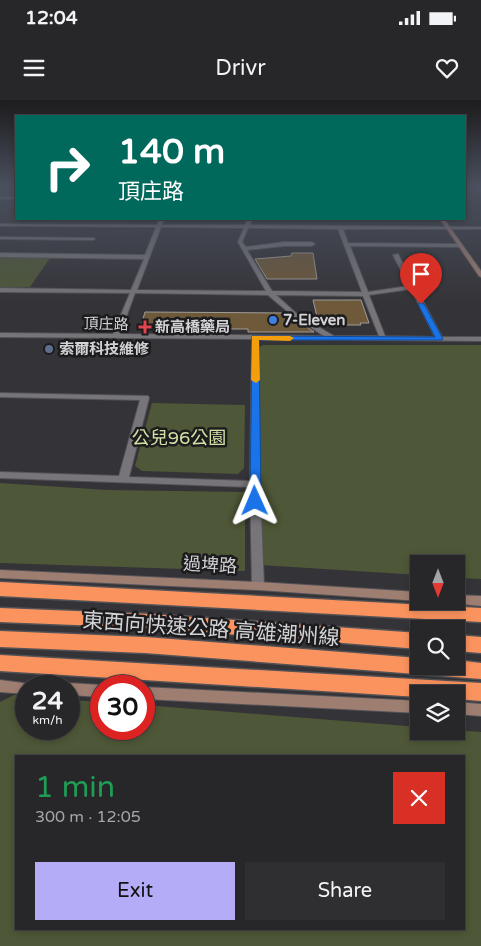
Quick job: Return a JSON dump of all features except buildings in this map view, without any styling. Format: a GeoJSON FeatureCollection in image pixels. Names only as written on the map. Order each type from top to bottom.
{"type":"FeatureCollection","features":[{"type":"Feature","properties":{"kind":"highway"},"geometry":{"type":"LineString","coordinates":[[0,589],[481,615]]}},
{"type":"Feature","properties":{"kind":"highway","name":"東西向快速公路 高雄潮州線"},"geometry":{"type":"LineString","coordinates":[[0,615],[150,621],[410,639]]}},
{"type":"Feature","properties":{"kind":"highway","name":"東西向快速公路 高雄潮州線"},"geometry":{"type":"LineString","coordinates":[[0,640],[145,646],[410,665]]}},
{"type":"Feature","properties":{"kind":"highway"},"geometry":{"type":"LineString","coordinates":[[465,644],[481,645]]}},
{"type":"Feature","properties":{"kind":"highway"},"geometry":{"type":"LineString","coordinates":[[0,663],[481,692]]}},
{"type":"Feature","properties":{"kind":"highway","name":"東西向快速公路 高雄潮州線"},"geometry":{"type":"LineString","coordinates":[[465,670],[481,671]]}},
{"type":"Feature","properties":{"kind":"main road"},"geometry":{"type":"LineString","coordinates":[[446,225],[481,275]]}},
{"type":"Feature","properties":{"kind":"main road","name":"過埤路"},"geometry":{"type":"LineString","coordinates":[[0,574],[258,586],[410,596]]}},
{"type":"Feature","properties":{"kind":"main road"},"geometry":{"type":"LineString","coordinates":[[465,600],[481,601]]}},
{"type":"Feature","properties":{"kind":"main road"},"geometry":{"type":"LineString","coordinates":[[0,686],[15,687]]}},
{"type":"Feature","properties":{"kind":"main road"},"geometry":{"type":"LineString","coordinates":[[155,694],[410,707]]}},
{"type":"Feature","properties":{"kind":"main road"},"geometry":{"type":"LineString","coordinates":[[465,709],[481,710]]}},
{"type":"Feature","properties":{"kind":"street"},"geometry":{"type":"LineString","coordinates":[[0,245],[3,238],[16,225]]}},
{"type":"Feature","properties":{"kind":"street"},"geometry":{"type":"LineString","coordinates":[[85,225],[481,228]]}},
{"type":"Feature","properties":{"kind":"street"},"geometry":{"type":"LineString","coordinates":[[115,337],[159,226]]}},
{"type":"Feature","properties":{"kind":"street"},"geometry":{"type":"LineString","coordinates":[[248,227],[241,240],[243,248],[270,292],[296,316],[334,339]]}},
{"type":"Feature","properties":{"kind":"street"},"geometry":{"type":"LineString","coordinates":[[340,227],[383,339]]}},
{"type":"Feature","properties":{"kind":"street"},"geometry":{"type":"LineString","coordinates":[[3,238],[93,239]]}},
{"type":"Feature","properties":{"kind":"street"},"geometry":{"type":"LineString","coordinates":[[243,248],[284,244],[312,244]]}},
{"type":"Feature","properties":{"kind":"street"},"geometry":{"type":"LineString","coordinates":[[347,244],[460,245]]}},
{"type":"Feature","properties":{"kind":"street"},"geometry":{"type":"LineString","coordinates":[[0,255],[148,256]]}},
{"type":"Feature","properties":{"kind":"street"},"geometry":{"type":"LineString","coordinates":[[396,255],[440,339]]}},
{"type":"Feature","properties":{"kind":"street"},"geometry":{"type":"LineString","coordinates":[[0,290],[365,294],[412,287]]}},
{"type":"Feature","properties":{"kind":"street","name":"頂庄路"},"geometry":{"type":"LineString","coordinates":[[0,335],[481,339]]}},
{"type":"Feature","properties":{"kind":"street"},"geometry":{"type":"LineString","coordinates":[[255,338],[255,484],[258,586]]}},
{"type":"Feature","properties":{"kind":"street"},"geometry":{"type":"LineString","coordinates":[[0,395],[145,398],[123,480]]}},
{"type":"Feature","properties":{"kind":"street"},"geometry":{"type":"LineString","coordinates":[[0,475],[255,484]]}},
{"type":"Feature","properties":{"kind":"green space"},"geometry":{"type":"Polygon","coordinates":[[[6,256],[50,258],[30,287],[0,288],[0,258],[6,256]]]}},
{"type":"Feature","properties":{"kind":"green space"},"geometry":{"type":"Polygon","coordinates":[[[263,345],[481,345],[481,579],[465,578],[465,555],[410,555],[410,574],[260,565],[256,349],[263,345]]]}},
{"type":"Feature","properties":{"kind":"green space","name":"公兒96公園"},"geometry":{"type":"Polygon","coordinates":[[[152,403],[245,405],[244,468],[238,474],[142,471],[135,466],[152,403]]]}},
{"type":"Feature","properties":{"kind":"green space"},"geometry":{"type":"Polygon","coordinates":[[[0,483],[108,490],[245,492],[245,571],[0,563],[0,483]]]}},
{"type":"Feature","properties":{"kind":"green space"},"geometry":{"type":"Polygon","coordinates":[[[15,695],[15,740],[80,740],[80,701],[90,701],[90,740],[155,740],[155,706],[410,726],[410,740],[465,740],[465,731],[481,732],[481,946],[0,946],[0,702],[15,695]]]}},
{"type":"Feature","properties":{"kind":"slow traffic"},"geometry":{"type":"LineString","coordinates":[[256,380],[255,338],[290,338]]}},
{"type":"Feature","properties":{"kind":"place","name":"7-Eleven"},"geometry":{"type":"Point","coordinates":[273,320]}},
{"type":"Feature","properties":{"kind":"place","name":"新高橋藥局"},"geometry":{"type":"Point","coordinates":[145,327]}},
{"type":"Feature","properties":{"kind":"place","name":"索爾科技維修"},"geometry":{"type":"Point","coordinates":[49,349]}},
{"type":"Feature","properties":{"kind":"route"},"geometry":{"type":"LineString","coordinates":[[255,501],[255,338],[440,339],[421,304]]}}]}
